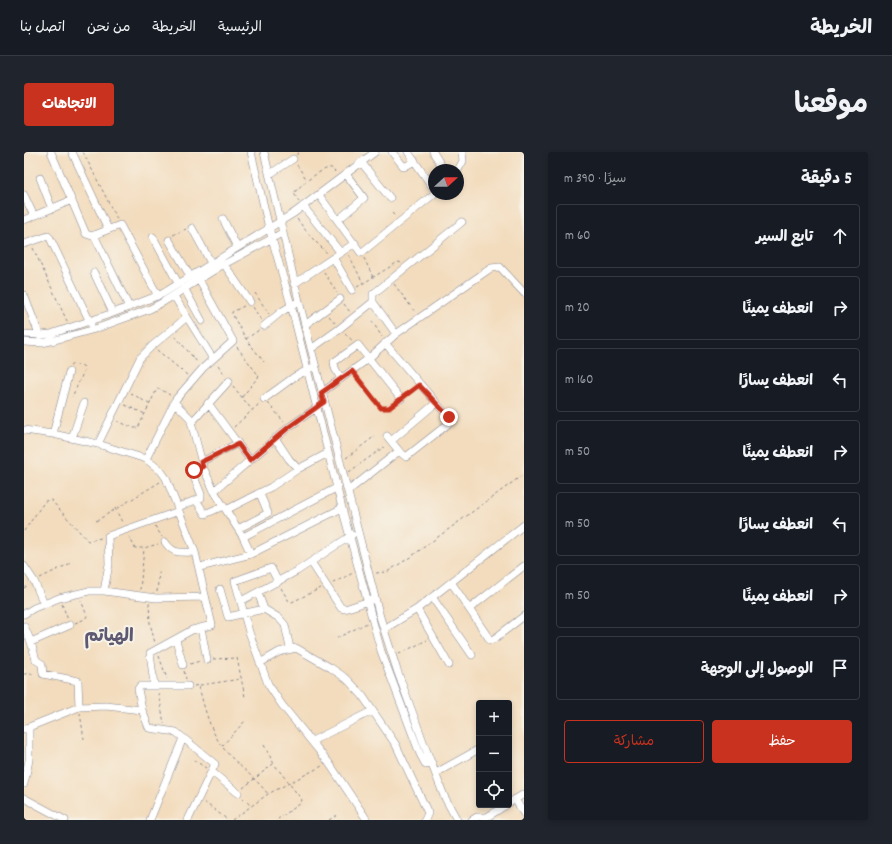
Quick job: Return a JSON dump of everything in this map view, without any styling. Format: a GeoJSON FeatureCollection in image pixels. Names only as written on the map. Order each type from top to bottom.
{"type":"FeatureCollection","features":[{"type":"Feature","properties":{"kind":"street"},"geometry":{"type":"LineString","coordinates":[[51,152],[86,234],[89,236],[94,235],[120,225],[158,296]]}},
{"type":"Feature","properties":{"kind":"street"},"geometry":{"type":"LineString","coordinates":[[72,152],[108,229]]}},
{"type":"Feature","properties":{"kind":"street"},"geometry":{"type":"LineString","coordinates":[[251,152],[269,228],[292,305],[316,407],[373,621],[389,674],[405,717],[425,765],[432,763]]}},
{"type":"Feature","properties":{"kind":"street"},"geometry":{"type":"LineString","coordinates":[[264,152],[321,393],[384,629],[432,763],[456,820]]}},
{"type":"Feature","properties":{"kind":"street"},"geometry":{"type":"LineString","coordinates":[[24,334],[40,336],[113,313],[158,296],[211,262],[294,213],[375,152]]}},
{"type":"Feature","properties":{"kind":"street"},"geometry":{"type":"LineString","coordinates":[[392,152],[404,167],[415,161]]}},
{"type":"Feature","properties":{"kind":"street"},"geometry":{"type":"LineString","coordinates":[[408,152],[428,180]]}},
{"type":"Feature","properties":{"kind":"street"},"geometry":{"type":"LineString","coordinates":[[433,152],[440,164]]}},
{"type":"Feature","properties":{"kind":"street"},"geometry":{"type":"LineString","coordinates":[[461,164],[463,161],[462,152]]}},
{"type":"Feature","properties":{"kind":"street"},"geometry":{"type":"LineString","coordinates":[[270,174],[293,159]]}},
{"type":"Feature","properties":{"kind":"street"},"geometry":{"type":"LineString","coordinates":[[362,162],[390,198]]}},
{"type":"Feature","properties":{"kind":"street"},"geometry":{"type":"LineString","coordinates":[[338,220],[364,198],[343,176]]}},
{"type":"Feature","properties":{"kind":"street"},"geometry":{"type":"LineString","coordinates":[[40,178],[52,209]]}},
{"type":"Feature","properties":{"kind":"street"},"geometry":{"type":"LineString","coordinates":[[24,195],[34,216]]}},
{"type":"Feature","properties":{"kind":"street"},"geometry":{"type":"LineString","coordinates":[[319,195],[362,253],[428,199]]}},
{"type":"Feature","properties":{"kind":"street"},"geometry":{"type":"LineString","coordinates":[[24,220],[72,200]]}},
{"type":"Feature","properties":{"kind":"street"},"geometry":{"type":"LineString","coordinates":[[303,206],[344,251]]}},
{"type":"Feature","properties":{"kind":"street"},"geometry":{"type":"LineString","coordinates":[[222,219],[237,247]]}},
{"type":"Feature","properties":{"kind":"street"},"geometry":{"type":"LineString","coordinates":[[396,334],[373,302],[373,294],[462,222]]}},
{"type":"Feature","properties":{"kind":"street"},"geometry":{"type":"LineString","coordinates":[[192,228],[211,262]]}},
{"type":"Feature","properties":{"kind":"street"},"geometry":{"type":"LineString","coordinates":[[24,342],[42,343],[95,329],[150,309],[174,296],[198,278],[282,233]]}},
{"type":"Feature","properties":{"kind":"street"},"geometry":{"type":"LineString","coordinates":[[94,235],[129,307]]}},
{"type":"Feature","properties":{"kind":"street"},"geometry":{"type":"LineString","coordinates":[[27,243],[48,236],[50,238],[89,321],[95,329]]}},
{"type":"Feature","properties":{"kind":"street"},"geometry":{"type":"LineString","coordinates":[[153,237],[178,284]]}},
{"type":"Feature","properties":{"kind":"street"},"geometry":{"type":"LineString","coordinates":[[169,240],[190,276]]}},
{"type":"Feature","properties":{"kind":"street"},"geometry":{"type":"LineString","coordinates":[[294,284],[334,259],[355,243]]}},
{"type":"Feature","properties":{"kind":"street"},"geometry":{"type":"LineString","coordinates":[[334,259],[352,290]]}},
{"type":"Feature","properties":{"kind":"street"},"geometry":{"type":"LineString","coordinates":[[224,264],[250,302]]}},
{"type":"Feature","properties":{"kind":"street"},"geometry":{"type":"LineString","coordinates":[[321,393],[368,359],[396,334],[495,266],[500,266],[524,293]]}},
{"type":"Feature","properties":{"kind":"street"},"geometry":{"type":"LineString","coordinates":[[94,273],[113,313]]}},
{"type":"Feature","properties":{"kind":"street"},"geometry":{"type":"LineString","coordinates":[[146,459],[175,401],[202,368],[233,341],[198,278]]}},
{"type":"Feature","properties":{"kind":"street"},"geometry":{"type":"LineString","coordinates":[[184,288],[202,321]]}},
{"type":"Feature","properties":{"kind":"street"},"geometry":{"type":"LineString","coordinates":[[24,295],[42,343]]}},
{"type":"Feature","properties":{"kind":"street"},"geometry":{"type":"LineString","coordinates":[[174,296],[213,359]]}},
{"type":"Feature","properties":{"kind":"street"},"geometry":{"type":"LineString","coordinates":[[305,325],[340,299]]}},
{"type":"Feature","properties":{"kind":"street"},"geometry":{"type":"LineString","coordinates":[[264,326],[299,301]]}},
{"type":"Feature","properties":{"kind":"street"},"geometry":{"type":"LineString","coordinates":[[311,349],[354,318],[373,302]]}},
{"type":"Feature","properties":{"kind":"street"},"geometry":{"type":"LineString","coordinates":[[98,444],[136,365],[152,346],[187,317]]}},
{"type":"Feature","properties":{"kind":"street"},"geometry":{"type":"LineString","coordinates":[[385,343],[419,385],[436,403],[449,417],[448,424],[406,457],[399,451],[389,438],[436,403]]}},
{"type":"Feature","properties":{"kind":"street"},"geometry":{"type":"LineString","coordinates":[[341,379],[335,368],[334,362],[358,345],[401,399]]}},
{"type":"Feature","properties":{"kind":"street"},"geometry":{"type":"LineString","coordinates":[[264,399],[307,369],[315,366]]}},
{"type":"Feature","properties":{"kind":"street"},"geometry":{"type":"LineString","coordinates":[[53,434],[69,372]]}},
{"type":"Feature","properties":{"kind":"street"},"geometry":{"type":"LineString","coordinates":[[192,422],[229,381]]}},
{"type":"Feature","properties":{"kind":"street"},"geometry":{"type":"LineString","coordinates":[[175,401],[192,422],[202,464],[214,491],[238,528],[251,554]]}},
{"type":"Feature","properties":{"kind":"street"},"geometry":{"type":"LineString","coordinates":[[214,491],[275,438],[324,402]]}},
{"type":"Feature","properties":{"kind":"street"},"geometry":{"type":"LineString","coordinates":[[72,438],[84,403]]}},
{"type":"Feature","properties":{"kind":"street"},"geometry":{"type":"LineString","coordinates":[[208,403],[250,460]]}},
{"type":"Feature","properties":{"kind":"street"},"geometry":{"type":"LineString","coordinates":[[24,430],[53,434],[98,444],[146,459],[155,465],[166,478],[195,552],[200,568],[212,625],[184,634],[176,640],[150,653],[156,685]]}},
{"type":"Feature","properties":{"kind":"street"},"geometry":{"type":"LineString","coordinates":[[275,438],[289,460],[298,469]]}},
{"type":"Feature","properties":{"kind":"street"},"geometry":{"type":"LineString","coordinates":[[104,591],[109,559],[108,536],[127,531],[152,521],[201,498],[202,495],[192,472],[202,464],[238,444]]}},
{"type":"Feature","properties":{"kind":"street"},"geometry":{"type":"LineString","coordinates":[[348,491],[399,451]]}},
{"type":"Feature","properties":{"kind":"street"},"geometry":{"type":"LineString","coordinates":[[196,500],[205,514],[225,508],[260,494],[298,469],[328,453]]}},
{"type":"Feature","properties":{"kind":"street"},"geometry":{"type":"LineString","coordinates":[[243,537],[338,487]]}},
{"type":"Feature","properties":{"kind":"street"},"geometry":{"type":"LineString","coordinates":[[238,528],[268,513],[260,494]]}},
{"type":"Feature","properties":{"kind":"street"},"geometry":{"type":"LineString","coordinates":[[200,568],[251,554],[342,508]]}},
{"type":"Feature","properties":{"kind":"street"},"geometry":{"type":"LineString","coordinates":[[384,629],[417,609],[524,525]]}},
{"type":"Feature","properties":{"kind":"street"},"geometry":{"type":"LineString","coordinates":[[241,601],[278,582],[358,532]]}},
{"type":"Feature","properties":{"kind":"street"},"geometry":{"type":"LineString","coordinates":[[165,542],[170,549],[175,552],[195,552]]}},
{"type":"Feature","properties":{"kind":"street"},"geometry":{"type":"LineString","coordinates":[[311,562],[341,608],[345,609],[376,599]]}},
{"type":"Feature","properties":{"kind":"street"},"geometry":{"type":"LineString","coordinates":[[24,566],[34,581],[44,604]]}},
{"type":"Feature","properties":{"kind":"street"},"geometry":{"type":"LineString","coordinates":[[469,609],[524,566]]}},
{"type":"Feature","properties":{"kind":"street"},"geometry":{"type":"LineString","coordinates":[[278,582],[271,568],[236,580],[235,583],[260,663],[274,695],[329,763],[367,820]]}},
{"type":"Feature","properties":{"kind":"street"},"geometry":{"type":"LineString","coordinates":[[451,582],[490,640],[494,639],[524,616]]}},
{"type":"Feature","properties":{"kind":"street"},"geometry":{"type":"LineString","coordinates":[[220,589],[228,617],[264,609]]}},
{"type":"Feature","properties":{"kind":"street"},"geometry":{"type":"LineString","coordinates":[[24,614],[44,604],[78,592],[104,591],[156,598],[205,597]]}},
{"type":"Feature","properties":{"kind":"street"},"geometry":{"type":"LineString","coordinates":[[258,593],[264,609],[283,621],[288,633],[290,648]]}},
{"type":"Feature","properties":{"kind":"street"},"geometry":{"type":"LineString","coordinates":[[432,597],[472,655]]}},
{"type":"Feature","properties":{"kind":"street"},"geometry":{"type":"LineString","coordinates":[[417,609],[449,665]]}},
{"type":"Feature","properties":{"kind":"street"},"geometry":{"type":"LineString","coordinates":[[31,642],[70,625]]}},
{"type":"Feature","properties":{"kind":"street"},"geometry":{"type":"LineString","coordinates":[[24,626],[31,642],[36,660],[42,664],[42,674],[78,682],[79,707]]}},
{"type":"Feature","properties":{"kind":"street"},"geometry":{"type":"LineString","coordinates":[[201,628],[208,660]]}},
{"type":"Feature","properties":{"kind":"street"},"geometry":{"type":"LineString","coordinates":[[176,640],[183,665]]}},
{"type":"Feature","properties":{"kind":"street"},"geometry":{"type":"LineString","coordinates":[[260,663],[290,648],[302,651],[347,679],[362,695],[372,711],[388,730],[401,753],[428,813],[425,820]]}},
{"type":"Feature","properties":{"kind":"street"},"geometry":{"type":"LineString","coordinates":[[188,686],[156,685],[140,686],[138,688],[142,710],[149,728],[176,732],[215,762],[212,772],[188,820]]}},
{"type":"Feature","properties":{"kind":"street"},"geometry":{"type":"LineString","coordinates":[[24,784],[29,760],[26,728],[79,707],[106,706],[142,710]]}},
{"type":"Feature","properties":{"kind":"street"},"geometry":{"type":"LineString","coordinates":[[312,742],[372,711]]}},
{"type":"Feature","properties":{"kind":"street"},"geometry":{"type":"LineString","coordinates":[[150,820],[183,738]]}},
{"type":"Feature","properties":{"kind":"street"},"geometry":{"type":"LineString","coordinates":[[436,773],[476,751]]}},
{"type":"Feature","properties":{"kind":"street"},"geometry":{"type":"LineString","coordinates":[[212,772],[238,793]]}},
{"type":"Feature","properties":{"kind":"street"},"geometry":{"type":"LineString","coordinates":[[524,794],[512,801],[524,814]]}},
{"type":"Feature","properties":{"kind":"street"},"geometry":{"type":"LineString","coordinates":[[24,798],[65,820]]}},
{"type":"Feature","properties":{"kind":"street"},"geometry":{"type":"LineString","coordinates":[[472,820],[479,817],[486,817],[501,808]]}},
{"type":"Feature","properties":{"kind":"path"},"geometry":{"type":"LineString","coordinates":[[83,152],[120,225]]}},
{"type":"Feature","properties":{"kind":"path"},"geometry":{"type":"LineString","coordinates":[[293,159],[308,181]]}},
{"type":"Feature","properties":{"kind":"path"},"geometry":{"type":"LineString","coordinates":[[303,206],[295,197],[294,193],[308,181],[328,168],[332,168],[343,176]]}},
{"type":"Feature","properties":{"kind":"path"},"geometry":{"type":"LineString","coordinates":[[294,213],[310,236],[334,259]]}},
{"type":"Feature","properties":{"kind":"path"},"geometry":{"type":"LineString","coordinates":[[169,240],[170,236],[190,227],[192,228]]}},
{"type":"Feature","properties":{"kind":"path"},"geometry":{"type":"LineString","coordinates":[[27,243],[70,327]]}},
{"type":"Feature","properties":{"kind":"path"},"geometry":{"type":"LineString","coordinates":[[344,251],[363,283],[398,262],[401,262],[405,268]]}},
{"type":"Feature","properties":{"kind":"path"},"geometry":{"type":"LineString","coordinates":[[362,253],[373,278]]}},
{"type":"Feature","properties":{"kind":"path"},"geometry":{"type":"LineString","coordinates":[[321,267],[340,299],[354,318]]}},
{"type":"Feature","properties":{"kind":"path"},"geometry":{"type":"LineString","coordinates":[[390,280],[418,318]]}},
{"type":"Feature","properties":{"kind":"path"},"geometry":{"type":"LineString","coordinates":[[255,293],[272,319]]}},
{"type":"Feature","properties":{"kind":"path"},"geometry":{"type":"LineString","coordinates":[[246,339],[264,326],[250,302],[232,313],[246,339],[264,362]]}},
{"type":"Feature","properties":{"kind":"path"},"geometry":{"type":"LineString","coordinates":[[325,310],[339,329],[358,345]]}},
{"type":"Feature","properties":{"kind":"path"},"geometry":{"type":"LineString","coordinates":[[372,321],[385,343]]}},
{"type":"Feature","properties":{"kind":"path"},"geometry":{"type":"LineString","coordinates":[[170,332],[202,368]]}},
{"type":"Feature","properties":{"kind":"path"},"geometry":{"type":"LineString","coordinates":[[233,341],[258,375],[258,378],[242,397],[252,410]]}},
{"type":"Feature","properties":{"kind":"path"},"geometry":{"type":"LineString","coordinates":[[152,346],[192,379]]}},
{"type":"Feature","properties":{"kind":"path"},"geometry":{"type":"LineString","coordinates":[[69,372],[70,365],[73,364],[85,368],[72,397]]}},
{"type":"Feature","properties":{"kind":"path"},"geometry":{"type":"LineString","coordinates":[[352,371],[381,408],[389,408],[419,385]]}},
{"type":"Feature","properties":{"kind":"path"},"geometry":{"type":"LineString","coordinates":[[111,419],[136,428],[139,427],[156,390],[159,388],[175,401]]}},
{"type":"Feature","properties":{"kind":"path"},"geometry":{"type":"LineString","coordinates":[[124,390],[150,404]]}},
{"type":"Feature","properties":{"kind":"path"},"geometry":{"type":"LineString","coordinates":[[230,431],[264,399],[289,427]]}},
{"type":"Feature","properties":{"kind":"path"},"geometry":{"type":"LineString","coordinates":[[119,402],[145,414]]}},
{"type":"Feature","properties":{"kind":"path"},"geometry":{"type":"LineString","coordinates":[[340,463],[375,436]]}},
{"type":"Feature","properties":{"kind":"path"},"geometry":{"type":"LineString","coordinates":[[343,475],[384,447]]}},
{"type":"Feature","properties":{"kind":"path"},"geometry":{"type":"LineString","coordinates":[[369,573],[387,572],[524,474]]}},
{"type":"Feature","properties":{"kind":"path"},"geometry":{"type":"LineString","coordinates":[[96,520],[166,478]]}},
{"type":"Feature","properties":{"kind":"path"},"geometry":{"type":"LineString","coordinates":[[24,531],[43,503],[51,500],[88,541],[108,536]]}},
{"type":"Feature","properties":{"kind":"path"},"geometry":{"type":"LineString","coordinates":[[115,508],[127,531],[133,548],[144,548],[165,542],[152,521]]}},
{"type":"Feature","properties":{"kind":"path"},"geometry":{"type":"LineString","coordinates":[[139,595],[144,548]]}},
{"type":"Feature","properties":{"kind":"path"},"geometry":{"type":"LineString","coordinates":[[34,581],[71,563]]}},
{"type":"Feature","properties":{"kind":"path"},"geometry":{"type":"LineString","coordinates":[[278,582],[288,600],[292,602],[359,570]]}},
{"type":"Feature","properties":{"kind":"path"},"geometry":{"type":"LineString","coordinates":[[156,598],[159,572]]}},
{"type":"Feature","properties":{"kind":"path"},"geometry":{"type":"LineString","coordinates":[[59,598],[70,625],[85,619],[87,616],[78,592]]}},
{"type":"Feature","properties":{"kind":"path"},"geometry":{"type":"LineString","coordinates":[[148,597],[150,623],[156,649],[169,685]]}},
{"type":"Feature","properties":{"kind":"path"},"geometry":{"type":"LineString","coordinates":[[338,638],[373,621]]}},
{"type":"Feature","properties":{"kind":"path"},"geometry":{"type":"LineString","coordinates":[[393,657],[433,637]]}},
{"type":"Feature","properties":{"kind":"path"},"geometry":{"type":"LineString","coordinates":[[188,686],[183,665],[235,657],[237,659],[245,697]]}},
{"type":"Feature","properties":{"kind":"path"},"geometry":{"type":"LineString","coordinates":[[24,674],[42,674]]}},
{"type":"Feature","properties":{"kind":"path"},"geometry":{"type":"LineString","coordinates":[[241,679],[199,686],[211,725],[222,746],[255,778],[268,794]]}},
{"type":"Feature","properties":{"kind":"path"},"geometry":{"type":"LineString","coordinates":[[156,685],[164,730]]}},
{"type":"Feature","properties":{"kind":"path"},"geometry":{"type":"LineString","coordinates":[[79,707],[84,738]]}},
{"type":"Feature","properties":{"kind":"path"},"geometry":{"type":"LineString","coordinates":[[222,746],[245,721]]}},
{"type":"Feature","properties":{"kind":"path"},"geometry":{"type":"LineString","coordinates":[[264,745],[274,764],[287,783],[301,798],[302,802],[278,819]]}},
{"type":"Feature","properties":{"kind":"path"},"geometry":{"type":"LineString","coordinates":[[194,760],[212,772]]}},
{"type":"Feature","properties":{"kind":"path"},"geometry":{"type":"LineString","coordinates":[[232,820],[268,794],[329,763]]}},
{"type":"Feature","properties":{"kind":"path"},"geometry":{"type":"LineString","coordinates":[[251,806],[238,793],[274,764]]}},
{"type":"Feature","properties":{"kind":"path"},"geometry":{"type":"LineString","coordinates":[[199,798],[228,820]]}},
{"type":"Feature","properties":{"kind":"path"},"geometry":{"type":"LineString","coordinates":[[329,820],[339,814]]}},
{"type":"Feature","properties":{"kind":"district","name":"الهياتم"},"geometry":{"type":"Point","coordinates":[109,635]}},
{"type":"Feature","properties":{"kind":"route"},"geometry":{"type":"LineString","coordinates":[[194,470],[203,467],[201,462],[238,444],[250,460],[289,427],[324,402],[321,393],[352,371],[383,409],[389,408],[419,385],[449,417]]}}]}
